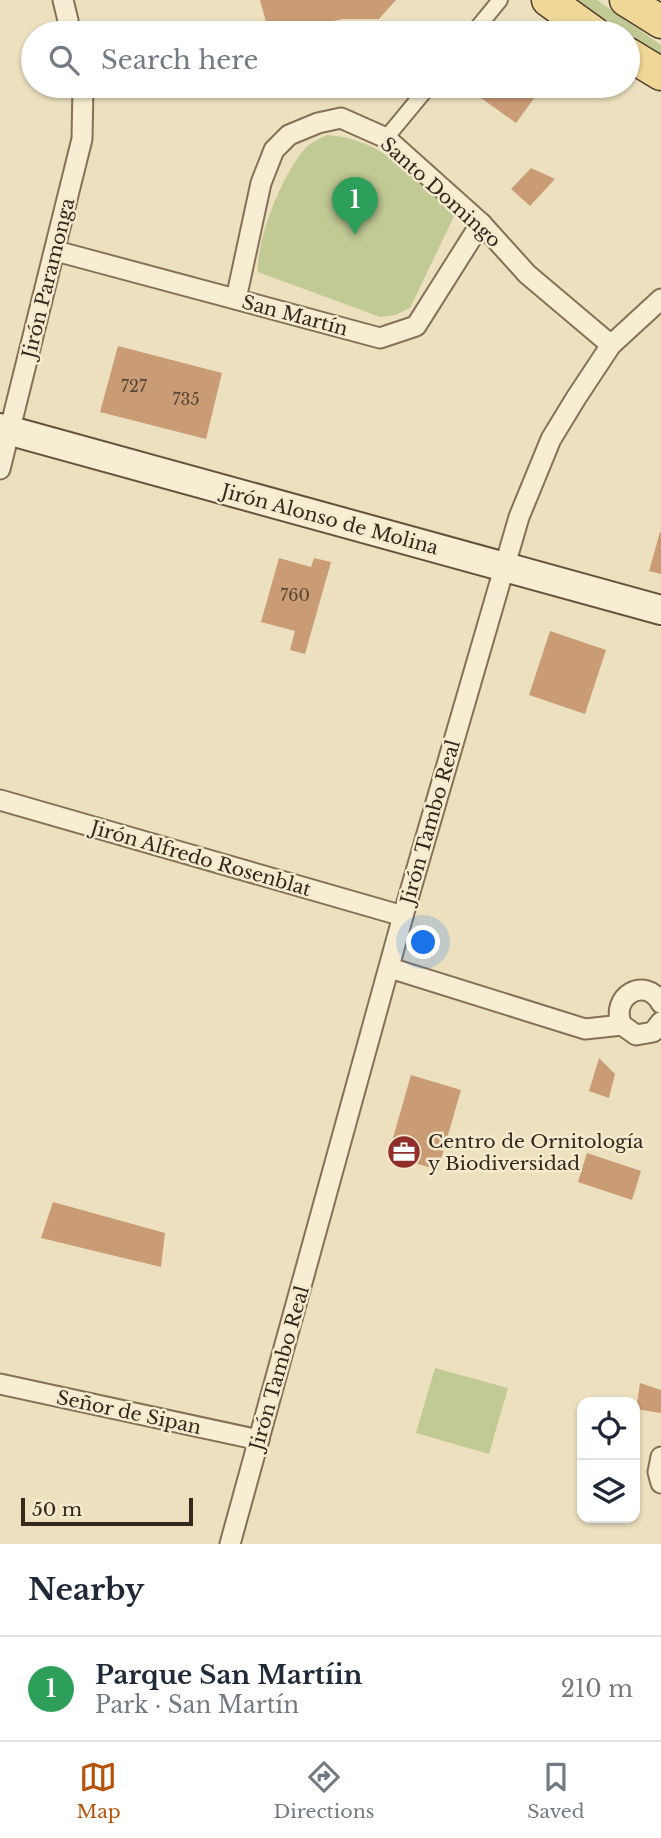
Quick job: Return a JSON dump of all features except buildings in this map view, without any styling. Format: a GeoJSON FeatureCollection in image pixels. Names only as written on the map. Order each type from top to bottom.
{"type":"FeatureCollection","features":[{"type":"Feature","properties":{"kind":"main road"},"geometry":{"type":"LineString","coordinates":[[548,0],[577,21]]}},
{"type":"Feature","properties":{"kind":"main road"},"geometry":{"type":"LineString","coordinates":[[626,0],[661,22]]}},
{"type":"Feature","properties":{"kind":"main road"},"geometry":{"type":"LineString","coordinates":[[640,61],[661,74]]}},
{"type":"Feature","properties":{"kind":"main road","name":"Jirón Alonso de Molina"},"geometry":{"type":"LineString","coordinates":[[5,429],[661,610]]}},
{"type":"Feature","properties":{"kind":"street"},"geometry":{"type":"LineString","coordinates":[[63,0],[68,21]]}},
{"type":"Feature","properties":{"kind":"street"},"geometry":{"type":"LineString","coordinates":[[482,21],[500,0]]}},
{"type":"Feature","properties":{"kind":"street","name":"Jirón Paramonga"},"geometry":{"type":"LineString","coordinates":[[0,469],[5,429],[56,251],[82,139],[83,98]]}},
{"type":"Feature","properties":{"kind":"street"},"geometry":{"type":"LineString","coordinates":[[386,138],[419,98]]}},
{"type":"Feature","properties":{"kind":"street","name":"Santo Domingo"},"geometry":{"type":"LineString","coordinates":[[236,299],[261,183],[274,150],[289,135],[318,122],[341,118],[386,138],[481,223],[527,274],[611,345]]}},
{"type":"Feature","properties":{"kind":"street","name":"San Martín"},"geometry":{"type":"LineString","coordinates":[[56,251],[380,338],[416,326],[481,223]]}},
{"type":"Feature","properties":{"kind":"street","name":"Jirón Tambo Real"},"geometry":{"type":"LineString","coordinates":[[230,1544],[390,968],[402,916],[503,566],[551,439],[611,345],[661,299]]}},
{"type":"Feature","properties":{"kind":"street","name":"Jirón Alfredo Rosenblat"},"geometry":{"type":"LineString","coordinates":[[0,800],[402,916]]}},
{"type":"Feature","properties":{"kind":"street"},"geometry":{"type":"LineString","coordinates":[[390,968],[585,1029],[622,1025]]}},
{"type":"Feature","properties":{"kind":"street"},"geometry":{"type":"LineString","coordinates":[[660,998],[639,989],[625,996],[618,1010],[622,1025],[636,1035],[653,1032],[661,1022]]}},
{"type":"Feature","properties":{"kind":"street","name":"Señor de Sipan"},"geometry":{"type":"LineString","coordinates":[[0,1384],[259,1440]]}},
{"type":"Feature","properties":{"kind":"street"},"geometry":{"type":"LineString","coordinates":[[661,1457],[658,1472],[661,1483]]}},
{"type":"Feature","properties":{"kind":"green space"},"geometry":{"type":"Polygon","coordinates":[[[559,0],[597,0],[627,21],[588,21],[559,0]]]}},
{"type":"Feature","properties":{"kind":"green space"},"geometry":{"type":"Polygon","coordinates":[[[640,30],[661,45],[661,68],[640,55],[640,30]]]}},
{"type":"Feature","properties":{"kind":"green space"},"geometry":{"type":"Polygon","coordinates":[[[327,135],[347,138],[381,152],[412,174],[455,214],[410,308],[395,315],[380,317],[258,272],[258,259],[266,226],[287,175],[306,148],[327,135]]]}},
{"type":"Feature","properties":{"kind":"green space"},"geometry":{"type":"Polygon","coordinates":[[[435,1368],[508,1388],[489,1454],[416,1433],[435,1368]]]}},
{"type":"Feature","properties":{"kind":"place","name":"Parque San Martíin"},"geometry":{"type":"Point","coordinates":[355,235]}},
{"type":"Feature","properties":{"kind":"place","name":"Centro de Ornitología y Biodiversidad"},"geometry":{"type":"Point","coordinates":[404,1152]}}]}
